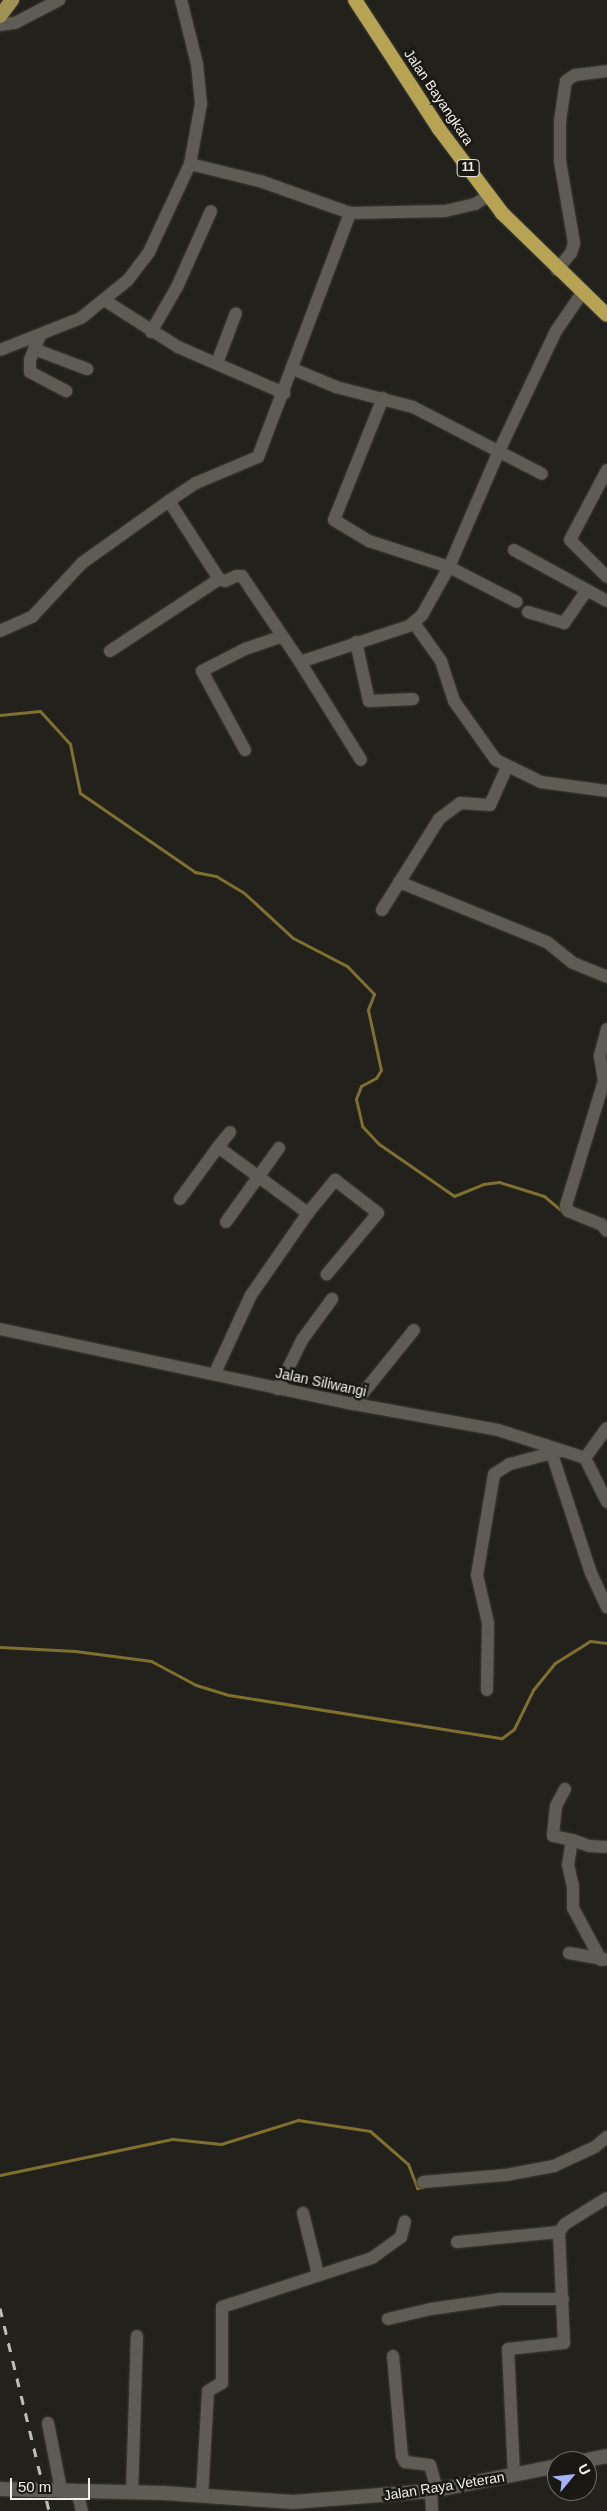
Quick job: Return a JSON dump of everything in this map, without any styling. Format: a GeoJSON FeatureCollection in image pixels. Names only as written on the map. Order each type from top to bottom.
{"type":"FeatureCollection","features":[{"type":"Feature","properties":{"kind":"highway","name":"Jalan Bayangkara"},"geometry":{"type":"LineString","coordinates":[[354,0],[439,129],[488,196],[557,270],[607,315]]}},
{"type":"Feature","properties":{"kind":"street"},"geometry":{"type":"LineString","coordinates":[[0,25],[15,23],[59,0]]}},
{"type":"Feature","properties":{"kind":"street"},"geometry":{"type":"LineString","coordinates":[[0,350],[72,324],[104,300],[143,262],[190,164],[201,104],[197,64],[181,0]]}},
{"type":"Feature","properties":{"kind":"street"},"geometry":{"type":"LineString","coordinates":[[557,270],[571,253],[574,243],[560,161],[560,121],[566,81],[575,75],[607,71]]}},
{"type":"Feature","properties":{"kind":"street"},"geometry":{"type":"LineString","coordinates":[[190,164],[260,181],[350,213],[445,211],[475,204],[488,196]]}},
{"type":"Feature","properties":{"kind":"street"},"geometry":{"type":"LineString","coordinates":[[151,332],[177,287],[211,211]]}},
{"type":"Feature","properties":{"kind":"street"},"geometry":{"type":"LineString","coordinates":[[0,630],[32,616],[82,563],[169,501],[196,484],[255,460],[284,393],[350,213]]}},
{"type":"Feature","properties":{"kind":"street"},"geometry":{"type":"LineString","coordinates":[[300,662],[414,623],[422,615],[449,567],[499,451],[556,331],[582,293]]}},
{"type":"Feature","properties":{"kind":"street"},"geometry":{"type":"LineString","coordinates":[[104,300],[151,332],[284,393]]}},
{"type":"Feature","properties":{"kind":"street"},"geometry":{"type":"LineString","coordinates":[[216,363],[236,313]]}},
{"type":"Feature","properties":{"kind":"street"},"geometry":{"type":"LineString","coordinates":[[40,336],[34,348],[32,374],[66,391]]}},
{"type":"Feature","properties":{"kind":"street"},"geometry":{"type":"LineString","coordinates":[[34,348],[87,369]]}},
{"type":"Feature","properties":{"kind":"street"},"geometry":{"type":"LineString","coordinates":[[293,369],[336,387],[413,407],[542,474]]}},
{"type":"Feature","properties":{"kind":"street"},"geometry":{"type":"LineString","coordinates":[[383,398],[334,520],[370,541],[449,567],[517,602]]}},
{"type":"Feature","properties":{"kind":"street"},"geometry":{"type":"LineString","coordinates":[[607,470],[570,540],[607,577]]}},
{"type":"Feature","properties":{"kind":"street"},"geometry":{"type":"LineString","coordinates":[[169,501],[220,579],[225,581],[236,576],[242,576],[300,662],[361,760]]}},
{"type":"Feature","properties":{"kind":"street"},"geometry":{"type":"LineString","coordinates":[[514,550],[607,601]]}},
{"type":"Feature","properties":{"kind":"street"},"geometry":{"type":"LineString","coordinates":[[110,651],[220,579]]}},
{"type":"Feature","properties":{"kind":"street"},"geometry":{"type":"LineString","coordinates":[[528,612],[564,623],[587,590]]}},
{"type":"Feature","properties":{"kind":"street"},"geometry":{"type":"LineString","coordinates":[[414,623],[438,655],[454,700],[474,733],[496,760],[541,782],[607,791]]}},
{"type":"Feature","properties":{"kind":"street"},"geometry":{"type":"LineString","coordinates":[[245,750],[202,671],[245,649],[282,636]]}},
{"type":"Feature","properties":{"kind":"street"},"geometry":{"type":"LineString","coordinates":[[356,642],[368,699],[413,699]]}},
{"type":"Feature","properties":{"kind":"street"},"geometry":{"type":"LineString","coordinates":[[382,910],[439,819],[460,803],[490,805],[507,767]]}},
{"type":"Feature","properties":{"kind":"street"},"geometry":{"type":"LineString","coordinates":[[399,882],[547,942],[573,963],[607,977]]}},
{"type":"Feature","properties":{"kind":"street"},"geometry":{"type":"LineString","coordinates":[[607,1029],[600,1056],[604,1081],[566,1205],[568,1211],[601,1224],[607,1231]]}},
{"type":"Feature","properties":{"kind":"street"},"geometry":{"type":"LineString","coordinates":[[180,1199],[230,1132]]}},
{"type":"Feature","properties":{"kind":"street"},"geometry":{"type":"LineString","coordinates":[[218,1148],[308,1213]]}},
{"type":"Feature","properties":{"kind":"street"},"geometry":{"type":"LineString","coordinates":[[226,1222],[279,1148]]}},
{"type":"Feature","properties":{"kind":"street"},"geometry":{"type":"LineString","coordinates":[[215,1373],[250,1295],[308,1213],[335,1180],[378,1213],[327,1274]]}},
{"type":"Feature","properties":{"kind":"street"},"geometry":{"type":"LineString","coordinates":[[278,1389],[302,1340],[332,1299]]}},
{"type":"Feature","properties":{"kind":"street","name":"Jalan Siliwangi"},"geometry":{"type":"LineString","coordinates":[[0,1329],[215,1373],[278,1389],[463,1422],[556,1452],[585,1458]]}},
{"type":"Feature","properties":{"kind":"street"},"geometry":{"type":"LineString","coordinates":[[354,1404],[414,1330]]}},
{"type":"Feature","properties":{"kind":"street"},"geometry":{"type":"LineString","coordinates":[[607,1428],[602,1430],[585,1458],[607,1502]]}},
{"type":"Feature","properties":{"kind":"street"},"geometry":{"type":"LineString","coordinates":[[487,1690],[488,1623],[477,1575],[494,1474],[500,1468],[556,1452],[592,1573],[607,1607]]}},
{"type":"Feature","properties":{"kind":"street"},"geometry":{"type":"LineString","coordinates":[[565,1789],[556,1806],[553,1836],[589,1846],[607,1847]]}},
{"type":"Feature","properties":{"kind":"street"},"geometry":{"type":"LineString","coordinates":[[572,1840],[568,1865],[573,1886],[573,1908],[604,1960]]}},
{"type":"Feature","properties":{"kind":"street"},"geometry":{"type":"LineString","coordinates":[[569,1953],[604,1960]]}},
{"type":"Feature","properties":{"kind":"street"},"geometry":{"type":"LineString","coordinates":[[423,2182],[506,2175],[554,2166],[595,2147],[607,2137]]}},
{"type":"Feature","properties":{"kind":"street"},"geometry":{"type":"LineString","coordinates":[[514,2475],[508,2350],[564,2343],[559,2232],[565,2224],[607,2198]]}},
{"type":"Feature","properties":{"kind":"street"},"geometry":{"type":"LineString","coordinates":[[303,2213],[318,2274]]}},
{"type":"Feature","properties":{"kind":"street"},"geometry":{"type":"LineString","coordinates":[[202,2496],[208,2391],[222,2383],[222,2309],[254,2294],[372,2258],[401,2237],[405,2221]]}},
{"type":"Feature","properties":{"kind":"street"},"geometry":{"type":"LineString","coordinates":[[457,2242],[559,2232]]}},
{"type":"Feature","properties":{"kind":"street"},"geometry":{"type":"LineString","coordinates":[[388,2319],[431,2309],[500,2299],[563,2299]]}},
{"type":"Feature","properties":{"kind":"street"},"geometry":{"type":"LineString","coordinates":[[132,2493],[137,2336]]}},
{"type":"Feature","properties":{"kind":"street"},"geometry":{"type":"LineString","coordinates":[[394,2356],[402,2456],[405,2462],[430,2465],[434,2491],[432,2511]]}},
{"type":"Feature","properties":{"kind":"street"},"geometry":{"type":"LineString","coordinates":[[48,2423],[61,2490]]}},
{"type":"Feature","properties":{"kind":"street","name":"Jalan Raya Veteran"},"geometry":{"type":"LineString","coordinates":[[0,2489],[77,2490],[293,2502],[434,2491],[547,2468]]}},
{"type":"Feature","properties":{"kind":"street"},"geometry":{"type":"LineString","coordinates":[[77,2490],[82,2511]]}},
{"type":"Feature","properties":{"kind":"waterway"},"geometry":{"type":"LineString","coordinates":[[0,715],[40,711],[70,744],[80,793],[195,872],[216,876],[243,892],[293,938],[347,966],[374,994],[368,1010],[381,1070],[376,1078],[361,1086],[356,1099],[362,1126],[379,1144],[454,1196],[483,1184],[499,1182],[544,1196],[562,1211]]}},
{"type":"Feature","properties":{"kind":"waterway"},"geometry":{"type":"LineString","coordinates":[[0,1647],[75,1651],[151,1661],[196,1685],[229,1695],[502,1738],[514,1729],[533,1690],[555,1663],[590,1641],[607,1643]]}},
{"type":"Feature","properties":{"kind":"waterway"},"geometry":{"type":"LineString","coordinates":[[0,2175],[173,2139],[221,2144],[298,2120],[370,2131],[408,2164],[417,2188],[423,2187]]}},
{"type":"Feature","properties":{"kind":"railway"},"geometry":{"type":"LineString","coordinates":[[0,2308],[49,2511]]}}]}
